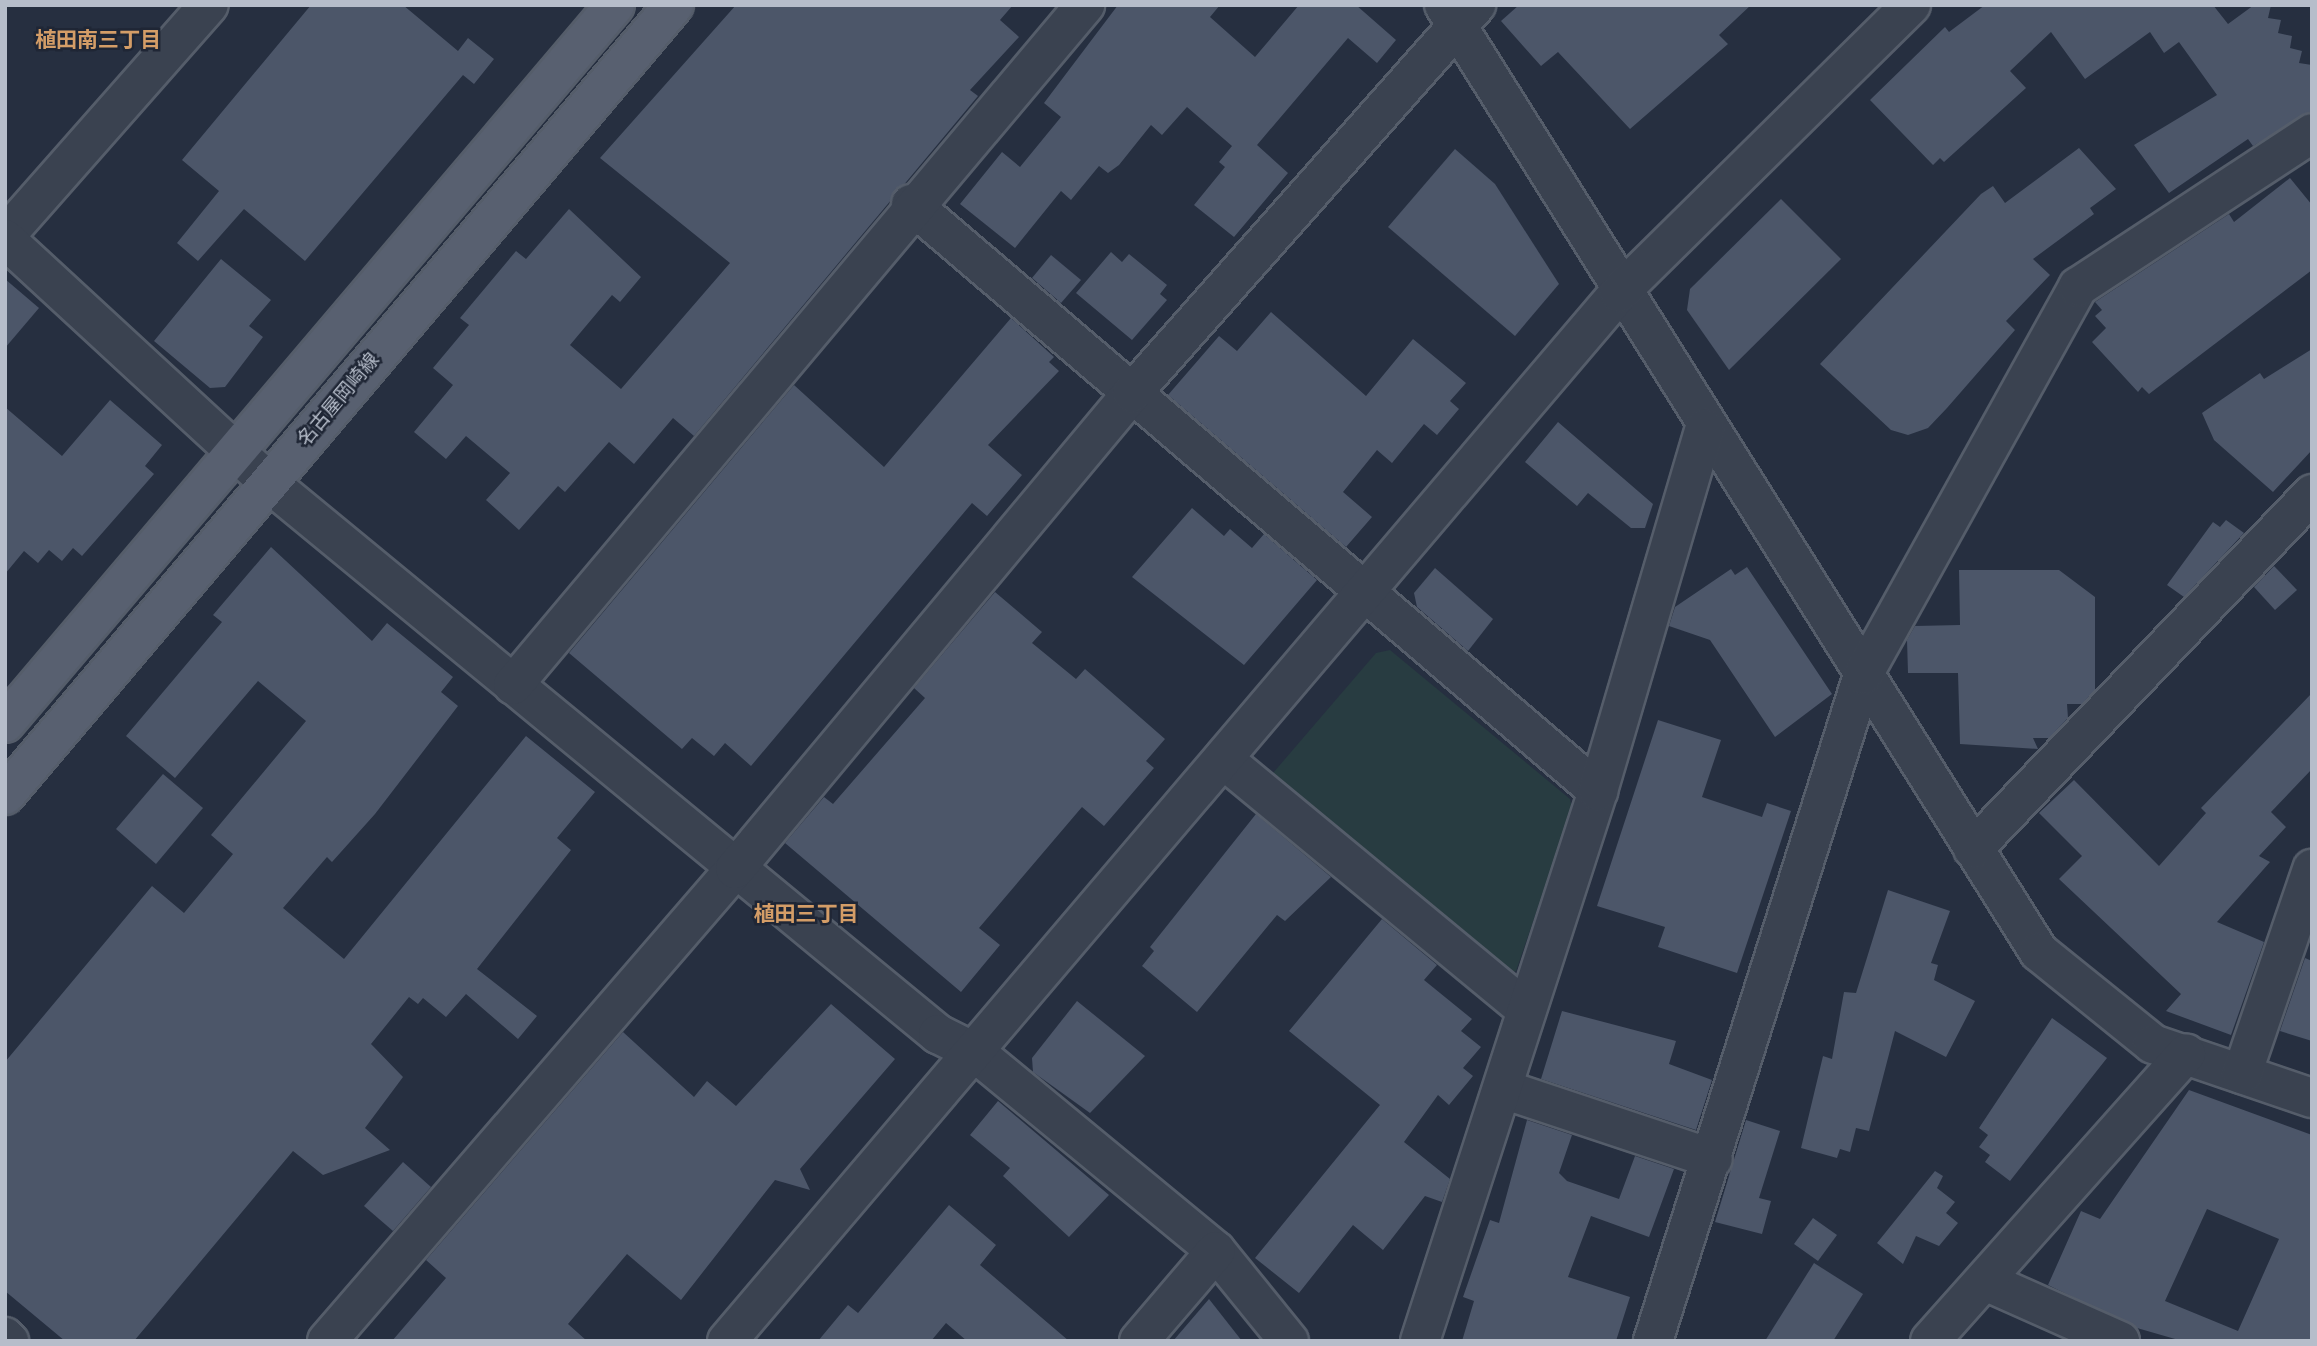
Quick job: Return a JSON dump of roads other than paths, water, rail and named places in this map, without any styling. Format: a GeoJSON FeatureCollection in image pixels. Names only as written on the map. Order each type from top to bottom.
{"type":"FeatureCollection","features":[{"type":"Feature","properties":{"kind":"main road"},"geometry":{"type":"LineString","coordinates":[[5,723],[233,450],[615,5]]}},
{"type":"Feature","properties":{"kind":"main road","name":"名古屋岡崎線"},"geometry":{"type":"LineString","coordinates":[[5,795],[674,5]]}},
{"type":"Feature","properties":{"kind":"street"},"geometry":{"type":"LineString","coordinates":[[209,5],[5,237],[269,483],[938,1034],[976,1052],[1216,1251],[1289,1341]]}},
{"type":"Feature","properties":{"kind":"street"},"geometry":{"type":"LineString","coordinates":[[513,685],[911,204],[1085,5]]}},
{"type":"Feature","properties":{"kind":"street"},"geometry":{"type":"LineString","coordinates":[[727,1341],[976,1052],[1619,293],[1911,5]]}},
{"type":"Feature","properties":{"kind":"street"},"geometry":{"type":"LineString","coordinates":[[327,1341],[736,869],[1132,393],[1459,11],[1619,293],[2039,952],[2153,1044],[2312,1098]]}},
{"type":"Feature","properties":{"kind":"street"},"geometry":{"type":"LineString","coordinates":[[1653,1341],[1713,1159],[1863,676],[2078,287],[2312,133]]}},
{"type":"Feature","properties":{"kind":"street"},"geometry":{"type":"LineString","coordinates":[[911,204],[1598,791]]}},
{"type":"Feature","properties":{"kind":"street"},"geometry":{"type":"LineString","coordinates":[[1420,1341],[1503,1089],[1525,1009],[1598,791],[1705,428]]}},
{"type":"Feature","properties":{"kind":"street"},"geometry":{"type":"LineString","coordinates":[[1973,849],[2312,494]]}},
{"type":"Feature","properties":{"kind":"street"},"geometry":{"type":"LineString","coordinates":[[1223,759],[1525,1009]]}},
{"type":"Feature","properties":{"kind":"street"},"geometry":{"type":"LineString","coordinates":[[2242,1074],[2312,869]]}},
{"type":"Feature","properties":{"kind":"street"},"geometry":{"type":"LineString","coordinates":[[1930,1341],[2186,1054]]}},
{"type":"Feature","properties":{"kind":"street"},"geometry":{"type":"LineString","coordinates":[[1503,1089],[1713,1159]]}},
{"type":"Feature","properties":{"kind":"street"},"geometry":{"type":"LineString","coordinates":[[1139,1341],[1216,1251]]}},
{"type":"Feature","properties":{"kind":"street"},"geometry":{"type":"LineString","coordinates":[[1984,1281],[2120,1341]]}},
{"type":"Feature","properties":{"kind":"street"},"geometry":{"type":"LineString","coordinates":[[5,1337],[9,1341]]}},
{"type":"Feature","properties":{"kind":"district","name":"植田南三丁目"},"geometry":{"type":"Point","coordinates":[98,40]}},
{"type":"Feature","properties":{"kind":"district","name":"植田三丁目"},"geometry":{"type":"Point","coordinates":[806,914]}}]}
